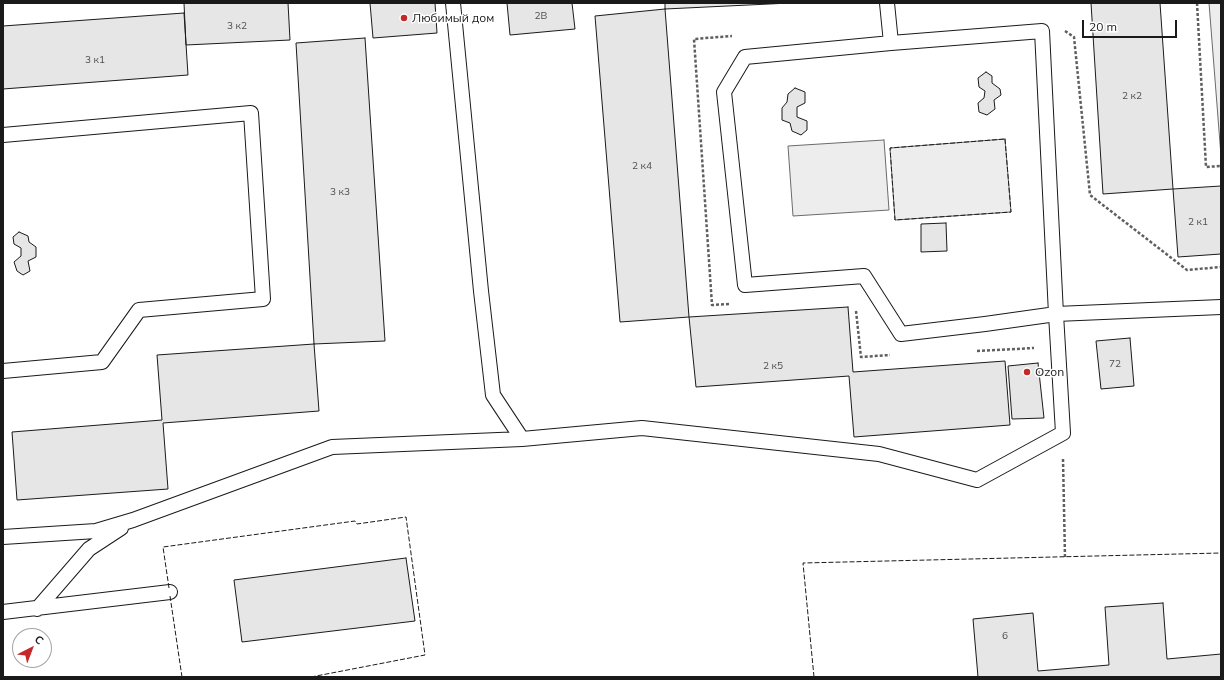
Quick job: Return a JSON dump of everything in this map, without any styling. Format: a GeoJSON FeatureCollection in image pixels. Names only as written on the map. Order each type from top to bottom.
{"type":"FeatureCollection","features":[{"type":"Feature","properties":{"kind":"lane"},"geometry":{"type":"LineString","coordinates":[[452,3],[493,395],[522,439]]}},
{"type":"Feature","properties":{"kind":"lane"},"geometry":{"type":"LineString","coordinates":[[887,3],[890,43]]}},
{"type":"Feature","properties":{"kind":"lane"},"geometry":{"type":"LineString","coordinates":[[3,537],[96,531],[133,520],[332,447],[522,439],[642,428],[879,454],[977,480],[1063,433],[1056,314],[1042,31],[890,43],[745,57],[724,92],[745,285],[864,276],[901,334],[1056,314],[1221,306]]}},
{"type":"Feature","properties":{"kind":"lane"},"geometry":{"type":"LineString","coordinates":[[3,135],[251,113],[263,299],[139,310],[102,362],[3,371]]}},
{"type":"Feature","properties":{"kind":"lane"},"geometry":{"type":"LineString","coordinates":[[37,609],[89,549],[133,520]]}},
{"type":"Feature","properties":{"kind":"lane"},"geometry":{"type":"LineString","coordinates":[[3,612],[170,592]]}},
{"type":"Feature","properties":{"kind":"path"},"geometry":{"type":"LineString","coordinates":[[1197,3],[1206,167],[1221,166]]}},
{"type":"Feature","properties":{"kind":"path"},"geometry":{"type":"LineString","coordinates":[[1062,29],[1074,37],[1090,195],[1187,270],[1221,267]]}},
{"type":"Feature","properties":{"kind":"path"},"geometry":{"type":"LineString","coordinates":[[733,36],[694,39],[712,305],[736,303]]}},
{"type":"Feature","properties":{"kind":"path"},"geometry":{"type":"LineString","coordinates":[[855,303],[861,357],[893,355]]}},
{"type":"Feature","properties":{"kind":"path"},"geometry":{"type":"LineString","coordinates":[[971,351],[1058,347]]}},
{"type":"Feature","properties":{"kind":"path"},"geometry":{"type":"LineString","coordinates":[[1063,433],[1065,557]]}},
{"type":"Feature","properties":{"kind":"shaded area"},"geometry":{"type":"Polygon","coordinates":[[[1209,3],[1221,3],[1221,156],[1209,3]]]}},
{"type":"Feature","properties":{"kind":"shaded area"},"geometry":{"type":"Polygon","coordinates":[[[1005,139],[1011,212],[895,220],[890,148],[1005,139]]]}},
{"type":"Feature","properties":{"kind":"shaded area"},"geometry":{"type":"Polygon","coordinates":[[[884,140],[889,210],[793,216],[788,146],[884,140]]]}},
{"type":"Feature","properties":{"kind":"building"},"geometry":{"type":"Polygon","coordinates":[[[184,3],[288,3],[290,40],[186,45],[184,3]]]}},
{"type":"Feature","properties":{"kind":"building","name":"Любимый дом"},"geometry":{"type":"Polygon","coordinates":[[[370,3],[435,3],[437,33],[373,38],[370,3]]]}},
{"type":"Feature","properties":{"kind":"building"},"geometry":{"type":"Polygon","coordinates":[[[507,3],[572,3],[575,29],[510,35],[507,3]]]}},
{"type":"Feature","properties":{"kind":"building"},"geometry":{"type":"Polygon","coordinates":[[[665,3],[790,3],[665,9],[665,3]]]}},
{"type":"Feature","properties":{"kind":"building"},"geometry":{"type":"Polygon","coordinates":[[[1091,3],[1160,3],[1173,189],[1103,194],[1091,3]]]}},
{"type":"Feature","properties":{"kind":"building"},"geometry":{"type":"Polygon","coordinates":[[[665,9],[689,317],[620,322],[595,16],[665,9]]]}},
{"type":"Feature","properties":{"kind":"building"},"geometry":{"type":"Polygon","coordinates":[[[184,13],[188,75],[3,89],[3,26],[184,13]]]}},
{"type":"Feature","properties":{"kind":"building"},"geometry":{"type":"Polygon","coordinates":[[[365,38],[385,341],[314,344],[296,43],[365,38]]]}},
{"type":"Feature","properties":{"kind":"building"},"geometry":{"type":"Polygon","coordinates":[[[986,72],[992,76],[992,83],[1000,89],[1001,95],[994,100],[995,109],[987,115],[979,112],[978,103],[984,98],[985,91],[979,87],[978,78],[986,72]]]}},
{"type":"Feature","properties":{"kind":"building"},"geometry":{"type":"Polygon","coordinates":[[[795,88],[805,92],[805,103],[797,107],[797,117],[807,121],[807,130],[801,135],[792,131],[790,123],[782,120],[782,108],[787,102],[788,94],[795,88]]]}},
{"type":"Feature","properties":{"kind":"building"},"geometry":{"type":"Polygon","coordinates":[[[1221,186],[1221,254],[1178,257],[1173,189],[1221,186]]]}},
{"type":"Feature","properties":{"kind":"building"},"geometry":{"type":"Polygon","coordinates":[[[946,223],[947,251],[921,252],[921,224],[946,223]]]}},
{"type":"Feature","properties":{"kind":"building"},"geometry":{"type":"Polygon","coordinates":[[[19,232],[28,236],[29,242],[36,247],[36,257],[28,261],[30,271],[23,275],[17,271],[14,262],[21,256],[21,248],[14,244],[13,237],[19,232]]]}},
{"type":"Feature","properties":{"kind":"building"},"geometry":{"type":"Polygon","coordinates":[[[848,307],[853,372],[1005,361],[1010,425],[854,437],[849,376],[696,387],[689,317],[848,307]]]}},
{"type":"Feature","properties":{"kind":"building"},"geometry":{"type":"Polygon","coordinates":[[[1130,338],[1134,386],[1101,389],[1096,341],[1130,338]]]}},
{"type":"Feature","properties":{"kind":"building"},"geometry":{"type":"Polygon","coordinates":[[[314,344],[319,411],[163,423],[168,489],[17,500],[12,432],[162,420],[157,355],[314,344]]]}},
{"type":"Feature","properties":{"kind":"building"},"geometry":{"type":"Polygon","coordinates":[[[1038,363],[1044,418],[1012,419],[1008,366],[1038,363]]]}},
{"type":"Feature","properties":{"kind":"building"},"geometry":{"type":"Polygon","coordinates":[[[406,558],[415,621],[242,642],[234,580],[406,558]]]}},
{"type":"Feature","properties":{"kind":"building"},"geometry":{"type":"Polygon","coordinates":[[[1163,603],[1167,659],[1221,654],[1221,677],[978,677],[973,619],[1033,613],[1038,671],[1109,665],[1105,607],[1163,603]]]}},
{"type":"Feature","properties":{"kind":"fence"},"geometry":{"type":"LineString","coordinates":[[1005,139],[1011,212],[895,220],[890,148],[1005,139]]}},
{"type":"Feature","properties":{"kind":"fence"},"geometry":{"type":"LineString","coordinates":[[169,588],[163,547],[355,521],[357,524],[406,517],[425,655],[311,677]]}},
{"type":"Feature","properties":{"kind":"fence"},"geometry":{"type":"LineString","coordinates":[[814,677],[803,563],[1221,553]]}},
{"type":"Feature","properties":{"kind":"fence"},"geometry":{"type":"LineString","coordinates":[[170,596],[182,677]]}},
{"type":"Feature","properties":{"kind":"place","name":"Любимый дом"},"geometry":{"type":"Point","coordinates":[404,18]}},
{"type":"Feature","properties":{"kind":"place","name":"Ozon"},"geometry":{"type":"Point","coordinates":[1027,372]}}]}
